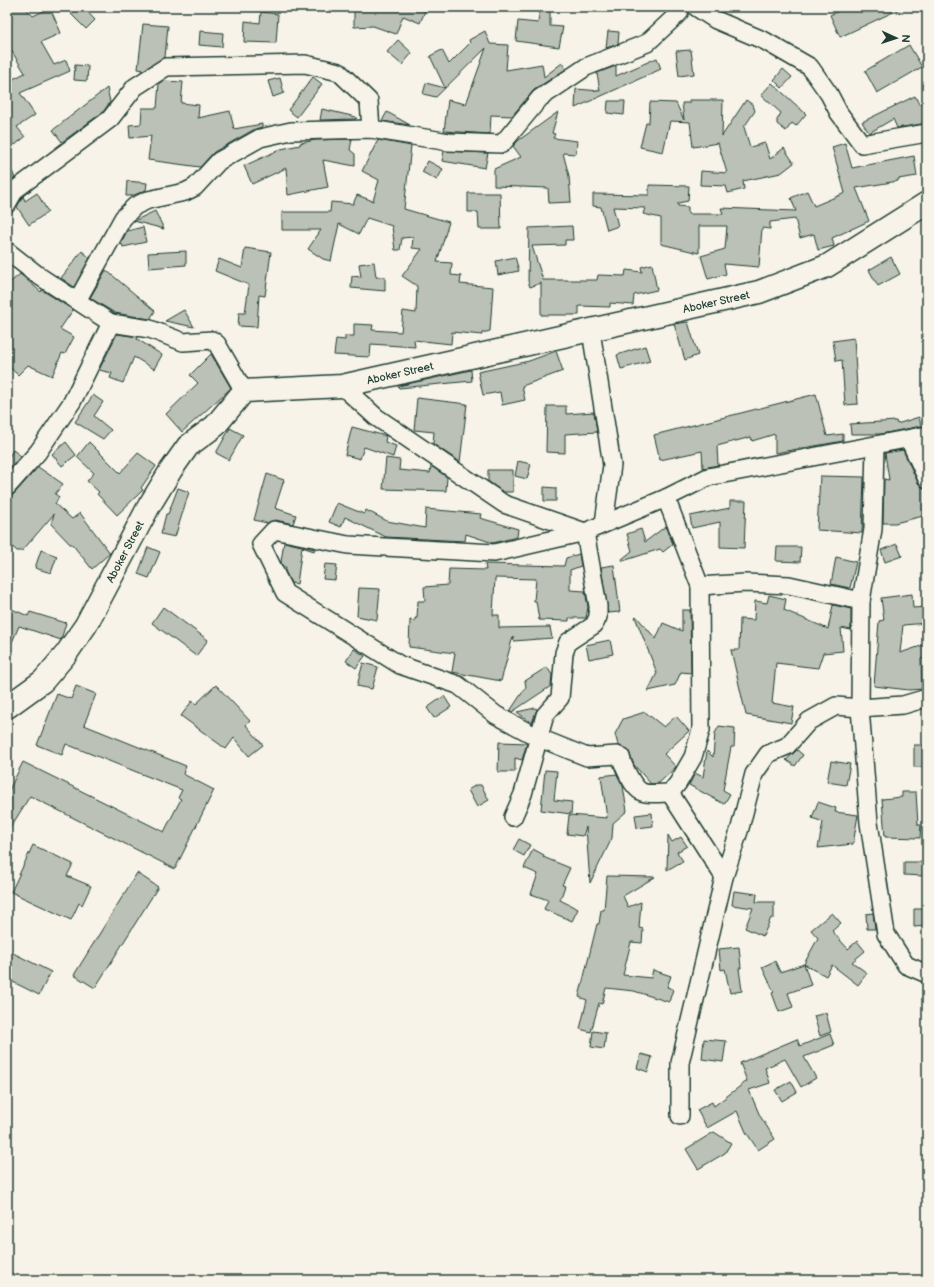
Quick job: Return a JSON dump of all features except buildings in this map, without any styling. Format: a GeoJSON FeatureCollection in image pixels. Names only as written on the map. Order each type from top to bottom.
{"type":"FeatureCollection","features":[{"type":"Feature","properties":{"kind":"main road","name":"Aboker Street"},"geometry":{"type":"LineString","coordinates":[[7,707],[43,681],[66,654],[86,625],[149,506],[171,470],[188,446],[215,426],[244,391],[342,386],[759,292],[827,266],[927,203]]}},
{"type":"Feature","properties":{"kind":"street"},"geometry":{"type":"LineString","coordinates":[[76,301],[122,218],[135,206],[148,200],[185,192],[195,187],[219,161],[260,138],[291,131],[371,129],[449,142],[502,144],[540,98],[586,67],[648,43],[679,14],[681,7]]}},
{"type":"Feature","properties":{"kind":"street"},"geometry":{"type":"LineString","coordinates":[[696,7],[716,20],[765,41],[810,67],[829,94],[839,113],[862,144],[927,133]]}},
{"type":"Feature","properties":{"kind":"street"},"geometry":{"type":"LineString","coordinates":[[7,204],[15,190],[110,119],[135,87],[166,67],[305,64],[339,72],[369,101],[371,129]]}},
{"type":"Feature","properties":{"kind":"street"},"geometry":{"type":"LineString","coordinates":[[7,251],[39,276],[111,323],[150,329],[183,342],[212,340],[217,344],[244,391]]}},
{"type":"Feature","properties":{"kind":"street"},"geometry":{"type":"LineString","coordinates":[[7,487],[38,452],[72,402],[111,323]]}},
{"type":"Feature","properties":{"kind":"street"},"geometry":{"type":"LineString","coordinates":[[591,331],[612,465],[604,523]]}},
{"type":"Feature","properties":{"kind":"street"},"geometry":{"type":"LineString","coordinates":[[342,386],[376,417],[504,504],[585,532]]}},
{"type":"Feature","properties":{"kind":"street"},"geometry":{"type":"LineString","coordinates":[[670,793],[642,792],[636,787],[623,766],[621,757],[617,755],[587,757],[537,737],[496,715],[458,685],[400,665],[285,593],[261,544],[274,530],[348,545],[494,554],[585,532],[666,498],[708,477],[927,435]]}},
{"type":"Feature","properties":{"kind":"street"},"geometry":{"type":"LineString","coordinates":[[909,439],[927,479]]}},
{"type":"Feature","properties":{"kind":"street"},"geometry":{"type":"LineString","coordinates":[[875,446],[873,529],[861,602],[860,708],[869,823],[886,934],[906,965],[927,974]]}},
{"type":"Feature","properties":{"kind":"street"},"geometry":{"type":"LineString","coordinates":[[666,498],[700,586],[701,730],[693,757],[678,783],[670,793]]}},
{"type":"Feature","properties":{"kind":"street"},"geometry":{"type":"LineString","coordinates":[[513,817],[523,794],[537,737],[545,715],[560,698],[564,653],[568,642],[594,625],[598,617],[598,606],[585,532]]}},
{"type":"Feature","properties":{"kind":"street"},"geometry":{"type":"LineString","coordinates":[[700,586],[745,583],[789,585],[861,602]]}},
{"type":"Feature","properties":{"kind":"street"},"geometry":{"type":"LineString","coordinates":[[680,1116],[680,1063],[724,877],[740,828],[754,774],[768,754],[787,746],[809,721],[836,706],[860,708],[903,705],[927,698]]}},
{"type":"Feature","properties":{"kind":"street"},"geometry":{"type":"LineString","coordinates":[[670,793],[724,877]]}}]}
